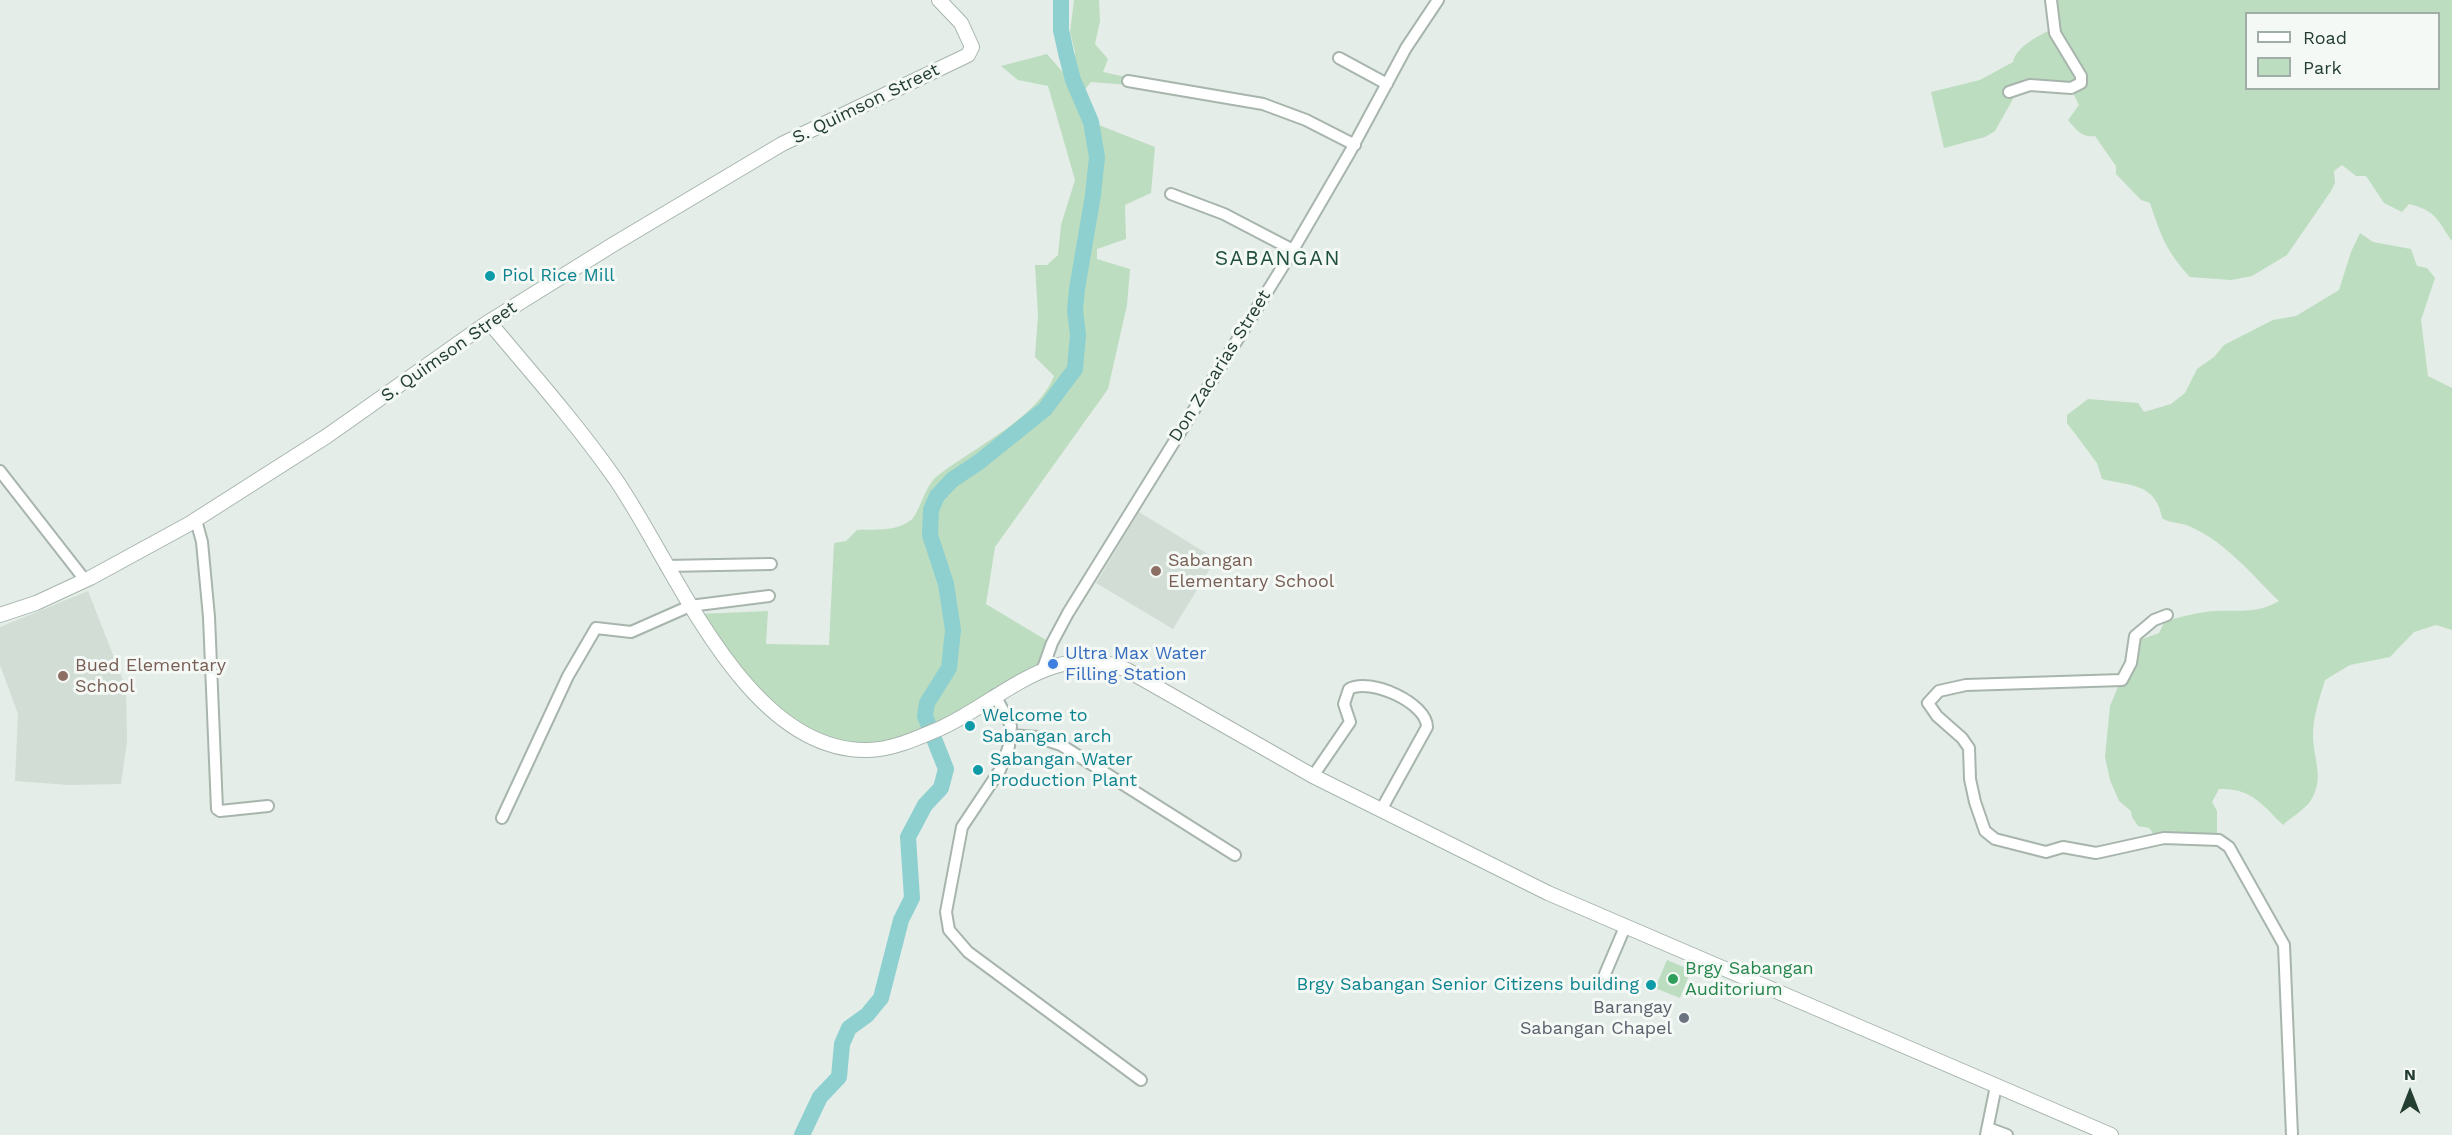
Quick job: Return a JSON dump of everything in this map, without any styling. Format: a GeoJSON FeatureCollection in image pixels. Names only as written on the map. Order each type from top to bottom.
{"type":"FeatureCollection","features":[{"type":"Feature","properties":{"kind":"street","name":"S. Quimson Street"},"geometry":{"type":"LineString","coordinates":[[0,615],[36,603],[85,580],[196,520],[327,436],[489,322],[754,160],[855,107],[968,55],[972,47],[968,33],[939,0]]}},
{"type":"Feature","properties":{"kind":"street","name":"Don Zacarias Street"},"geometry":{"type":"LineString","coordinates":[[1042,671],[1052,644],[1068,613],[1293,250],[1355,145],[1406,48],[1438,0]]}},
{"type":"Feature","properties":{"kind":"street"},"geometry":{"type":"LineString","coordinates":[[2009,92],[2030,85],[2071,88],[2081,83],[2081,76],[2055,33],[2051,0]]}},
{"type":"Feature","properties":{"kind":"street"},"geometry":{"type":"LineString","coordinates":[[1339,58],[1387,84]]}},
{"type":"Feature","properties":{"kind":"street"},"geometry":{"type":"LineString","coordinates":[[1128,81],[1263,104],[1306,120],[1355,145]]}},
{"type":"Feature","properties":{"kind":"street"},"geometry":{"type":"LineString","coordinates":[[1171,194],[1224,214],[1293,250]]}},
{"type":"Feature","properties":{"kind":"street"},"geometry":{"type":"LineString","coordinates":[[489,322],[614,476],[690,606],[757,696],[789,725],[802,733],[832,746],[869,750],[890,747],[936,730],[1042,671],[1080,660],[1098,660],[1118,666],[1313,776],[1548,893],[2105,1134]]}},
{"type":"Feature","properties":{"kind":"street"},"geometry":{"type":"LineString","coordinates":[[0,471],[85,580]]}},
{"type":"Feature","properties":{"kind":"street"},"geometry":{"type":"LineString","coordinates":[[196,520],[202,542],[209,617],[217,809],[220,811],[268,806]]}},
{"type":"Feature","properties":{"kind":"street"},"geometry":{"type":"LineString","coordinates":[[666,566],[771,564]]}},
{"type":"Feature","properties":{"kind":"street"},"geometry":{"type":"LineString","coordinates":[[502,818],[568,676],[595,630],[602,626],[617,632],[631,632],[690,606],[770,596]]}},
{"type":"Feature","properties":{"kind":"street"},"geometry":{"type":"LineString","coordinates":[[2167,615],[2154,620],[2135,636],[2131,663],[2122,680],[1966,685],[1939,691],[1928,703],[1937,716],[1962,738],[1969,748],[1970,779],[1975,802],[1985,831],[1995,839],[2046,852],[2063,848],[2096,853],[2164,838],[2219,840],[2229,847],[2284,945],[2292,1135]]}},
{"type":"Feature","properties":{"kind":"street"},"geometry":{"type":"LineString","coordinates":[[1313,776],[1350,722],[1344,704],[1349,689],[1366,686],[1389,692],[1419,709],[1427,719],[1427,727],[1381,810]]}},
{"type":"Feature","properties":{"kind":"street"},"geometry":{"type":"LineString","coordinates":[[995,696],[1009,719],[1011,735],[1000,770],[962,827],[947,904],[949,930],[968,952],[1141,1080]]}},
{"type":"Feature","properties":{"kind":"street"},"geometry":{"type":"LineString","coordinates":[[1011,735],[1037,737],[1061,745],[1235,855]]}},
{"type":"Feature","properties":{"kind":"street"},"geometry":{"type":"LineString","coordinates":[[1605,974],[1625,927]]}},
{"type":"Feature","properties":{"kind":"street"},"geometry":{"type":"LineString","coordinates":[[1996,1086],[1987,1131],[2007,1135]]}},
{"type":"Feature","properties":{"kind":"shaded area","name":"Sabangan Elementary School"},"geometry":{"type":"Polygon","coordinates":[[[1139,512],[1216,559],[1173,629],[1096,583],[1139,512]]]}},
{"type":"Feature","properties":{"kind":"shaded area","name":"Bued Elementary School"},"geometry":{"type":"Polygon","coordinates":[[[88,591],[126,688],[127,741],[121,784],[69,785],[15,781],[18,714],[0,665],[0,627],[88,591]]]}},
{"type":"Feature","properties":{"kind":"green space"},"geometry":{"type":"Polygon","coordinates":[[[1074,0],[1099,0],[1100,21],[1095,44],[1108,59],[1103,72],[1144,81],[1142,86],[1091,82],[1081,94],[1091,122],[1155,147],[1151,193],[1125,205],[1126,239],[1097,249],[1097,259],[1130,269],[1127,305],[1108,389],[995,547],[986,604],[1051,643],[1037,677],[941,729],[842,752],[766,704],[698,614],[768,611],[766,644],[829,645],[834,543],[846,541],[857,530],[892,528],[911,520],[936,477],[1019,419],[1046,391],[1054,376],[1035,357],[1038,315],[1035,265],[1047,265],[1058,255],[1061,225],[1075,180],[1048,86],[1018,80],[1001,66],[1047,54],[1080,92],[1074,75],[1075,52],[1070,32],[1074,0]]]}},
{"type":"Feature","properties":{"kind":"green space"},"geometry":{"type":"Polygon","coordinates":[[[2047,0],[2452,0],[2452,241],[2431,213],[2409,204],[2402,212],[2384,203],[2366,176],[2356,176],[2342,165],[2334,171],[2335,183],[2331,191],[2287,255],[2252,276],[2231,280],[2190,277],[2165,243],[2150,203],[2141,200],[2116,174],[2116,166],[2095,136],[2083,134],[2068,120],[2079,105],[2073,93],[2018,90],[1995,131],[1985,137],[1944,148],[1931,92],[1980,80],[2013,62],[2018,52],[2050,30],[2047,0]]]}},
{"type":"Feature","properties":{"kind":"green space"},"geometry":{"type":"Polygon","coordinates":[[[2360,233],[2373,242],[2411,249],[2417,266],[2427,268],[2435,278],[2421,320],[2428,376],[2452,388],[2452,630],[2436,625],[2414,632],[2390,657],[2350,665],[2325,680],[2313,728],[2318,776],[2315,792],[2306,807],[2283,825],[2248,794],[2230,789],[2219,789],[2212,802],[2217,811],[2217,840],[2199,846],[2159,841],[2149,828],[2138,826],[2131,811],[2119,801],[2110,780],[2105,757],[2110,706],[2137,641],[2159,633],[2165,621],[2209,612],[2256,610],[2279,601],[2237,559],[2215,541],[2189,526],[2162,518],[2159,507],[2148,492],[2132,485],[2102,479],[2097,463],[2067,423],[2067,415],[2088,399],[2138,403],[2144,412],[2171,404],[2185,393],[2197,369],[2214,357],[2224,345],[2273,320],[2296,316],[2339,290],[2351,252],[2360,233]]]}},
{"type":"Feature","properties":{"kind":"green space","name":"Brgy Sabangan Auditorium"},"geometry":{"type":"Polygon","coordinates":[[[1667,960],[1691,970],[1680,998],[1655,988],[1667,960]]]}},
{"type":"Feature","properties":{"kind":"waterway"},"geometry":{"type":"LineString","coordinates":[[802,1135],[820,1097],[839,1077],[842,1044],[849,1028],[867,1015],[881,998],[901,920],[912,898],[908,837],[925,805],[941,788],[946,769],[925,716],[927,703],[949,668],[953,630],[946,584],[930,535],[931,510],[937,496],[952,480],[979,462],[1045,409],[1075,369],[1078,335],[1075,310],[1077,289],[1097,157],[1091,122],[1073,80],[1066,53],[1061,30],[1061,0]]}},
{"type":"Feature","properties":{"kind":"waterway"},"geometry":{"type":"LineString","coordinates":[[807,1126],[809,1135]]}},
{"type":"Feature","properties":{"kind":"place","name":"Piol Rice Mill"},"geometry":{"type":"Point","coordinates":[490,276]}},
{"type":"Feature","properties":{"kind":"place","name":"Sabangan Elementary School"},"geometry":{"type":"Point","coordinates":[1156,571]}},
{"type":"Feature","properties":{"kind":"place","name":"Ultra Max Water Filling Station"},"geometry":{"type":"Point","coordinates":[1053,664]}},
{"type":"Feature","properties":{"kind":"place","name":"Bued Elementary School"},"geometry":{"type":"Point","coordinates":[63,676]}},
{"type":"Feature","properties":{"kind":"place","name":"Welcome to Sabangan arch"},"geometry":{"type":"Point","coordinates":[970,726]}},
{"type":"Feature","properties":{"kind":"place","name":"Sabangan Water Production Plant"},"geometry":{"type":"Point","coordinates":[978,770]}},
{"type":"Feature","properties":{"kind":"place","name":"Brgy Sabangan Auditorium"},"geometry":{"type":"Point","coordinates":[1673,979]}},
{"type":"Feature","properties":{"kind":"place","name":"Brgy Sabangan Senior Citizens building"},"geometry":{"type":"Point","coordinates":[1651,985]}},
{"type":"Feature","properties":{"kind":"place","name":"Barangay Sabangan Chapel"},"geometry":{"type":"Point","coordinates":[1684,1018]}},
{"type":"Feature","properties":{"kind":"district","name":"SABANGAN"},"geometry":{"type":"Point","coordinates":[1278,259]}}]}
